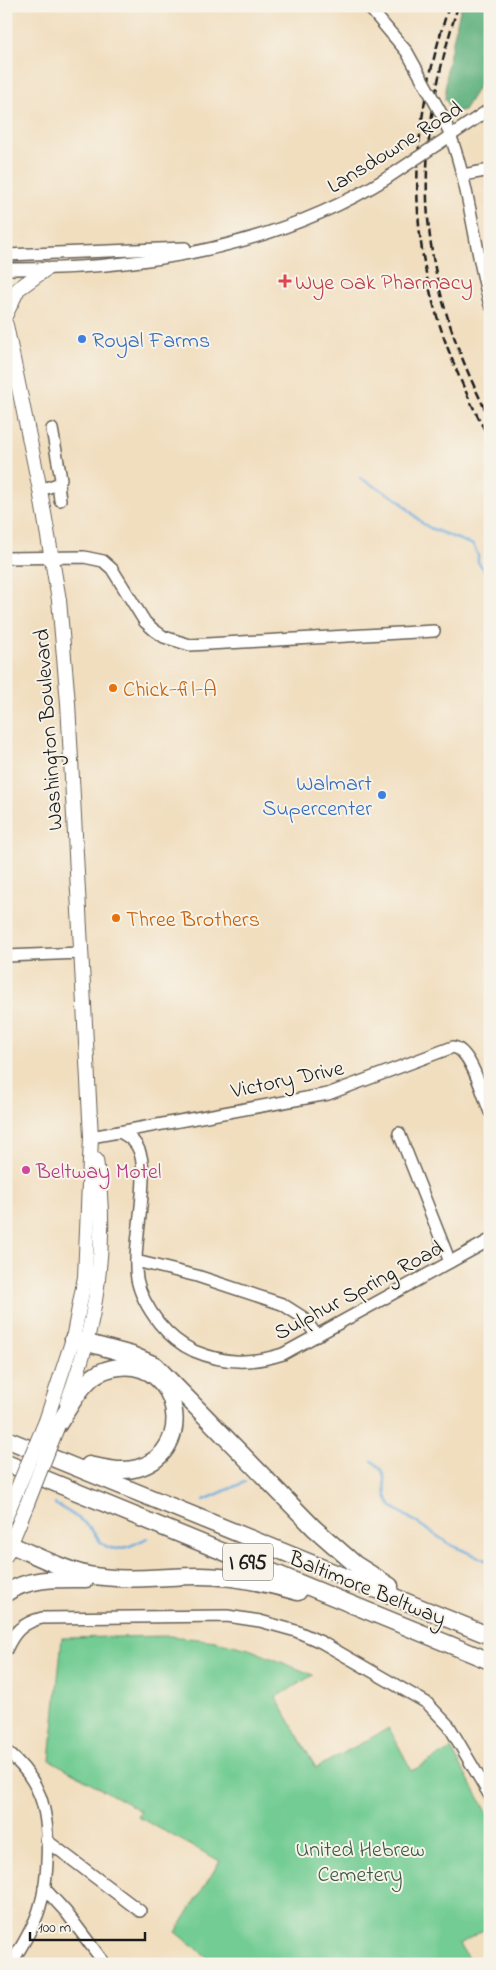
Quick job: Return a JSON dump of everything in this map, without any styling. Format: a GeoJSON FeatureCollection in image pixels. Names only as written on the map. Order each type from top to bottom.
{"type":"FeatureCollection","features":[{"type":"Feature","properties":{"kind":"highway"},"geometry":{"type":"LineString","coordinates":[[45,1455],[119,1470],[138,1468],[159,1456],[167,1448],[174,1430],[175,1412],[171,1398],[159,1380],[148,1372],[79,1346]]}},
{"type":"Feature","properties":{"kind":"highway"},"geometry":{"type":"LineString","coordinates":[[79,1346],[132,1355],[155,1365],[334,1547],[373,1576],[460,1624]]}},
{"type":"Feature","properties":{"kind":"highway"},"geometry":{"type":"LineString","coordinates":[[52,1423],[96,1375],[128,1366]]}},
{"type":"Feature","properties":{"kind":"highway","name":"Baltimore Beltway"},"geometry":{"type":"LineString","coordinates":[[6,1439],[490,1636]]}},
{"type":"Feature","properties":{"kind":"highway","name":"Baltimore Beltway"},"geometry":{"type":"LineString","coordinates":[[6,1463],[490,1661]]}},
{"type":"Feature","properties":{"kind":"highway"},"geometry":{"type":"LineString","coordinates":[[8,1545],[88,1575],[112,1578]]}},
{"type":"Feature","properties":{"kind":"highway"},"geometry":{"type":"LineString","coordinates":[[6,1593],[25,1583],[40,1580],[202,1576],[246,1580],[292,1590],[389,1619]]}},
{"type":"Feature","properties":{"kind":"main road"},"geometry":{"type":"LineString","coordinates":[[6,314],[18,289],[46,269]]}},
{"type":"Feature","properties":{"kind":"main road","name":"Washington Boulevard"},"geometry":{"type":"LineString","coordinates":[[6,325],[53,558],[65,660],[91,1137],[102,1198],[102,1241],[98,1279],[79,1346],[52,1423],[27,1504],[8,1545]]}},
{"type":"Feature","properties":{"kind":"main road","name":"Washington Boulevard"},"geometry":{"type":"LineString","coordinates":[[6,1516],[52,1423]]}},
{"type":"Feature","properties":{"kind":"street"},"geometry":{"type":"LineString","coordinates":[[368,6],[407,52],[442,114],[451,135],[463,175],[490,305]]}},
{"type":"Feature","properties":{"kind":"street","name":"Lansdowne Road"},"geometry":{"type":"LineString","coordinates":[[6,269],[46,269],[158,259],[263,235],[298,224],[349,200],[387,178],[490,109]]}},
{"type":"Feature","properties":{"kind":"street"},"geometry":{"type":"LineString","coordinates":[[463,175],[490,170]]}},
{"type":"Feature","properties":{"kind":"street","name":"Lansdowne Road"},"geometry":{"type":"LineString","coordinates":[[6,255],[160,247],[204,248]]}},
{"type":"Feature","properties":{"kind":"street"},"geometry":{"type":"LineString","coordinates":[[52,429],[61,474],[58,484],[60,500]]}},
{"type":"Feature","properties":{"kind":"street"},"geometry":{"type":"LineString","coordinates":[[40,490],[58,484]]}},
{"type":"Feature","properties":{"kind":"street"},"geometry":{"type":"LineString","coordinates":[[6,558],[94,557],[112,569],[145,622],[164,637],[190,645],[434,631]]}},
{"type":"Feature","properties":{"kind":"street"},"geometry":{"type":"LineString","coordinates":[[6,956],[81,953]]}},
{"type":"Feature","properties":{"kind":"street","name":"Victory Drive"},"geometry":{"type":"LineString","coordinates":[[120,1132],[146,1125],[328,1094],[446,1048],[459,1048],[469,1061],[490,1112]]}},
{"type":"Feature","properties":{"kind":"street"},"geometry":{"type":"LineString","coordinates":[[91,1137],[120,1132]]}},
{"type":"Feature","properties":{"kind":"street","name":"Sulphur Spring Road"},"geometry":{"type":"LineString","coordinates":[[120,1132],[130,1137],[137,1146],[142,1166],[136,1262],[142,1294],[155,1318],[176,1340],[208,1357],[237,1362],[252,1362],[283,1354],[490,1240]]}},
{"type":"Feature","properties":{"kind":"street"},"geometry":{"type":"LineString","coordinates":[[399,1133],[450,1262]]}},
{"type":"Feature","properties":{"kind":"street"},"geometry":{"type":"LineString","coordinates":[[136,1262],[197,1276],[282,1304],[304,1318],[317,1336]]}},
{"type":"Feature","properties":{"kind":"street"},"geometry":{"type":"LineString","coordinates":[[6,1650],[19,1628],[32,1620],[42,1618],[227,1616],[296,1631],[321,1642],[428,1703],[440,1714],[454,1734],[490,1796]]}},
{"type":"Feature","properties":{"kind":"street"},"geometry":{"type":"LineString","coordinates":[[6,1751],[26,1772],[37,1791],[43,1808],[46,1840],[44,1888],[39,1910],[10,1964]]}},
{"type":"Feature","properties":{"kind":"street"},"geometry":{"type":"LineString","coordinates":[[46,1840],[140,1910]]}},
{"type":"Feature","properties":{"kind":"street"},"geometry":{"type":"LineString","coordinates":[[44,1888],[66,1912],[105,1964]]}},
{"type":"Feature","properties":{"kind":"green space"},"geometry":{"type":"Polygon","coordinates":[[[461,6],[490,6],[490,68],[464,110],[454,112],[445,99],[447,67],[461,6]]]}},
{"type":"Feature","properties":{"kind":"green space","name":"United Hebrew Cemetery"},"geometry":{"type":"Polygon","coordinates":[[[170,1636],[216,1641],[249,1649],[313,1675],[276,1697],[316,1768],[389,1728],[412,1771],[451,1749],[490,1817],[490,1926],[460,1944],[471,1964],[216,1964],[176,1932],[220,1861],[138,1817],[141,1811],[50,1760],[62,1638],[170,1636]]]}},
{"type":"Feature","properties":{"kind":"waterway"},"geometry":{"type":"LineString","coordinates":[[360,478],[399,500],[422,523],[430,528],[473,545],[478,555],[478,562],[490,577]]}},
{"type":"Feature","properties":{"kind":"waterway"},"geometry":{"type":"LineString","coordinates":[[372,1461],[382,1472],[386,1494],[391,1506],[451,1545],[490,1562]]}},
{"type":"Feature","properties":{"kind":"waterway"},"geometry":{"type":"LineString","coordinates":[[204,1500],[245,1482]]}},
{"type":"Feature","properties":{"kind":"waterway"},"geometry":{"type":"LineString","coordinates":[[55,1504],[84,1523],[108,1547],[119,1549],[147,1538]]}},
{"type":"Feature","properties":{"kind":"railway"},"geometry":{"type":"LineString","coordinates":[[449,6],[432,65],[422,121],[417,175],[419,228],[427,280],[442,332],[463,385],[490,440]]}},
{"type":"Feature","properties":{"kind":"railway"},"geometry":{"type":"LineString","coordinates":[[458,6],[442,62],[432,116],[427,167],[428,216],[434,265],[447,315],[465,366],[490,419]]}},
{"type":"Feature","properties":{"kind":"place","name":"Wye Oak Pharmacy"},"geometry":{"type":"Point","coordinates":[285,281]}},
{"type":"Feature","properties":{"kind":"place","name":"Royal Farms"},"geometry":{"type":"Point","coordinates":[82,339]}},
{"type":"Feature","properties":{"kind":"place","name":"Chick-fil-A"},"geometry":{"type":"Point","coordinates":[113,688]}},
{"type":"Feature","properties":{"kind":"place","name":"Walmart Supercenter"},"geometry":{"type":"Point","coordinates":[382,795]}},
{"type":"Feature","properties":{"kind":"place","name":"Three Brothers"},"geometry":{"type":"Point","coordinates":[116,918]}},
{"type":"Feature","properties":{"kind":"place","name":"Beltway Motel"},"geometry":{"type":"Point","coordinates":[26,1170]}}]}
